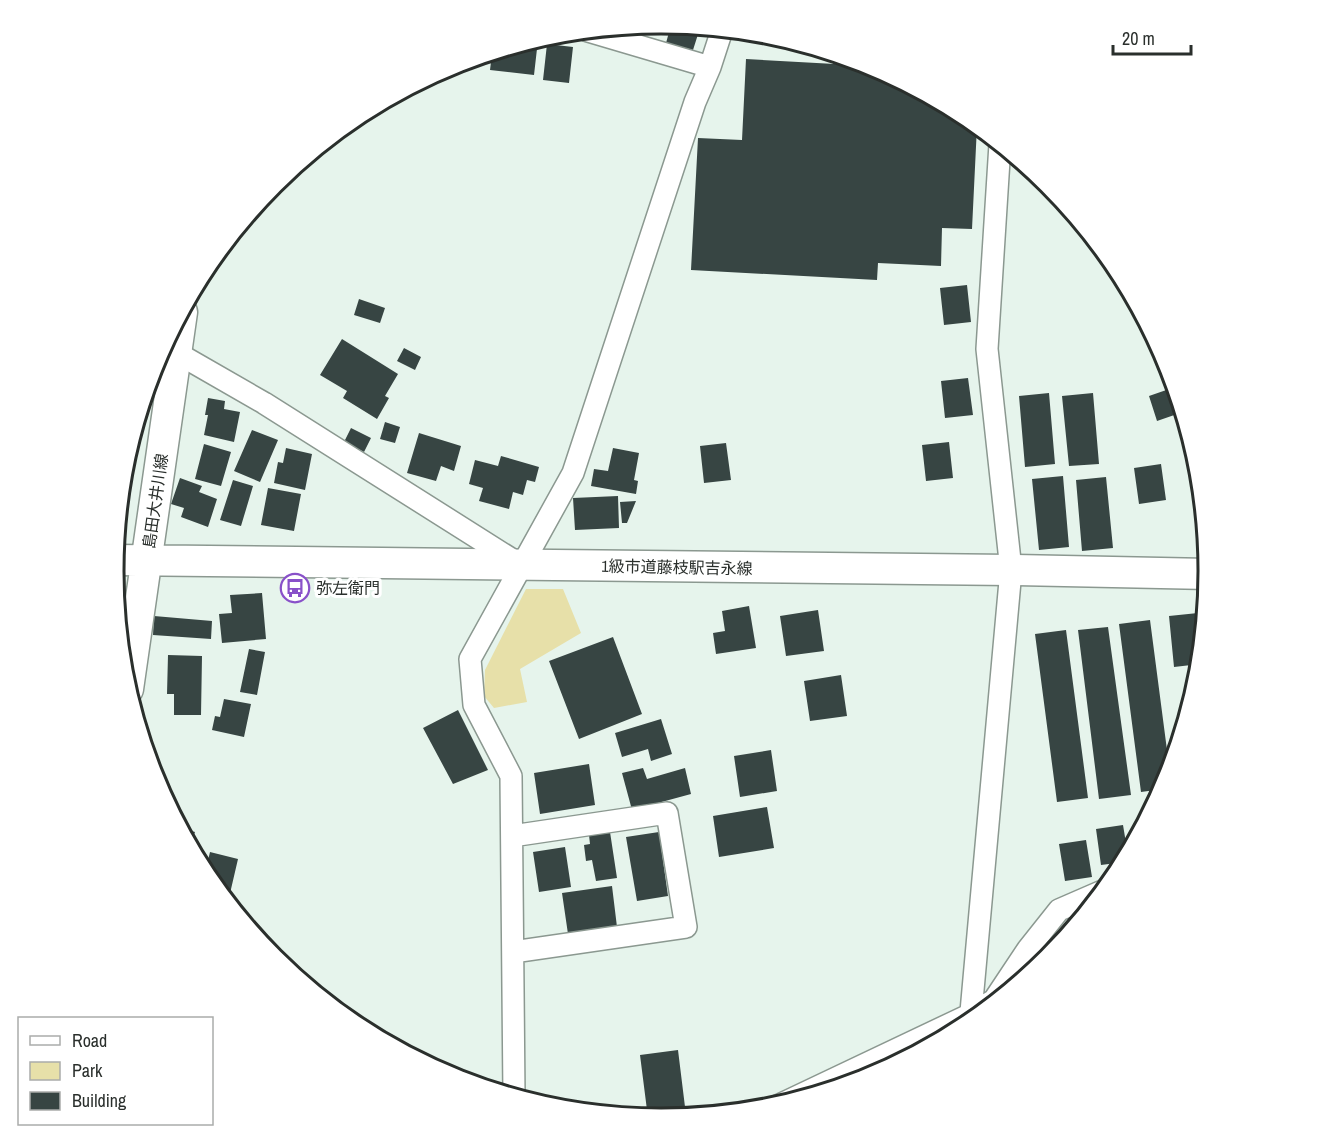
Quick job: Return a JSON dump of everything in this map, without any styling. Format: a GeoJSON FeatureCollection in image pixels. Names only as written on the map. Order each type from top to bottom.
{"type":"FeatureCollection","features":[{"type":"Feature","properties":{"kind":"street"},"geometry":{"type":"LineString","coordinates":[[610,37],[710,67]]}},
{"type":"Feature","properties":{"kind":"street"},"geometry":{"type":"LineString","coordinates":[[514,1087],[511,776],[474,705],[470,659],[573,473],[695,102],[719,38]]}},
{"type":"Feature","properties":{"kind":"street"},"geometry":{"type":"LineString","coordinates":[[972,1010],[1011,570],[987,349],[999,154]]}},
{"type":"Feature","properties":{"kind":"street"},"geometry":{"type":"LineString","coordinates":[[172,351],[264,403],[522,566]]}},
{"type":"Feature","properties":{"kind":"street","name":"島田大井川線"},"geometry":{"type":"LineString","coordinates":[[132,660],[169,357]]}},
{"type":"Feature","properties":{"kind":"street","name":"1級市道藤枝駅吉永線"},"geometry":{"type":"LineString","coordinates":[[125,561],[1198,574]]}},
{"type":"Feature","properties":{"kind":"street"},"geometry":{"type":"LineString","coordinates":[[512,836],[667,813],[686,927],[513,952]]}},
{"type":"Feature","properties":{"kind":"street"},"geometry":{"type":"LineString","coordinates":[[1004,985],[1028,949],[1059,910],[1088,898]]}},
{"type":"Feature","properties":{"kind":"street"},"geometry":{"type":"LineString","coordinates":[[840,1078],[924,1040]]}},
{"type":"Feature","properties":{"kind":"green space"},"geometry":{"type":"Polygon","coordinates":[[[526,589],[563,589],[581,633],[520,669],[527,702],[494,708],[484,696],[485,670],[526,589]]]}},
{"type":"Feature","properties":{"kind":"building"},"geometry":{"type":"Polygon","coordinates":[[[668,34],[697,36],[693,50],[666,43],[668,34]]]}},
{"type":"Feature","properties":{"kind":"building"},"geometry":{"type":"Polygon","coordinates":[[[557,45],[573,47],[569,83],[543,80],[547,47],[557,45]]]}},
{"type":"Feature","properties":{"kind":"building"},"geometry":{"type":"Polygon","coordinates":[[[537,50],[534,75],[490,70],[491,62],[537,50]]]}},
{"type":"Feature","properties":{"kind":"building"},"geometry":{"type":"Polygon","coordinates":[[[746,59],[837,64],[867,75],[930,106],[976,137],[972,229],[942,228],[941,266],[878,263],[877,280],[691,270],[698,138],[742,140],[746,59]]]}},
{"type":"Feature","properties":{"kind":"building"},"geometry":{"type":"Polygon","coordinates":[[[967,285],[971,322],[944,325],[940,288],[967,285]]]}},
{"type":"Feature","properties":{"kind":"building"},"geometry":{"type":"Polygon","coordinates":[[[359,299],[385,308],[380,323],[354,315],[359,299]]]}},
{"type":"Feature","properties":{"kind":"building"},"geometry":{"type":"Polygon","coordinates":[[[342,339],[398,374],[385,396],[389,398],[377,419],[343,398],[347,391],[320,375],[342,339]]]}},
{"type":"Feature","properties":{"kind":"building"},"geometry":{"type":"Polygon","coordinates":[[[404,348],[421,357],[415,370],[397,361],[404,348]]]}},
{"type":"Feature","properties":{"kind":"building"},"geometry":{"type":"Polygon","coordinates":[[[968,378],[973,415],[945,418],[941,381],[968,378]]]}},
{"type":"Feature","properties":{"kind":"building"},"geometry":{"type":"Polygon","coordinates":[[[1167,390],[1175,415],[1157,421],[1149,396],[1167,390]]]}},
{"type":"Feature","properties":{"kind":"building"},"geometry":{"type":"Polygon","coordinates":[[[1049,393],[1055,464],[1025,467],[1019,396],[1049,393]]]}},
{"type":"Feature","properties":{"kind":"building"},"geometry":{"type":"Polygon","coordinates":[[[1093,393],[1099,464],[1069,466],[1062,396],[1093,393]]]}},
{"type":"Feature","properties":{"kind":"building"},"geometry":{"type":"Polygon","coordinates":[[[208,398],[225,401],[224,409],[240,412],[234,442],[204,435],[208,415],[205,415],[208,398]]]}},
{"type":"Feature","properties":{"kind":"building"},"geometry":{"type":"Polygon","coordinates":[[[385,422],[400,427],[395,443],[380,439],[385,422]]]}},
{"type":"Feature","properties":{"kind":"building"},"geometry":{"type":"Polygon","coordinates":[[[351,428],[371,438],[364,452],[344,442],[351,428]]]}},
{"type":"Feature","properties":{"kind":"building"},"geometry":{"type":"Polygon","coordinates":[[[252,430],[278,440],[260,482],[234,471],[252,430]]]}},
{"type":"Feature","properties":{"kind":"building"},"geometry":{"type":"Polygon","coordinates":[[[419,433],[461,446],[454,471],[441,466],[436,481],[407,473],[419,433]]]}},
{"type":"Feature","properties":{"kind":"building"},"geometry":{"type":"Polygon","coordinates":[[[949,442],[953,478],[926,481],[922,445],[949,442]]]}},
{"type":"Feature","properties":{"kind":"building"},"geometry":{"type":"Polygon","coordinates":[[[726,443],[731,480],[704,483],[700,446],[726,443]]]}},
{"type":"Feature","properties":{"kind":"building"},"geometry":{"type":"Polygon","coordinates":[[[204,444],[231,452],[221,486],[195,479],[204,444]]]}},
{"type":"Feature","properties":{"kind":"building"},"geometry":{"type":"Polygon","coordinates":[[[286,448],[312,454],[305,490],[274,483],[278,462],[283,463],[286,448]]]}},
{"type":"Feature","properties":{"kind":"building"},"geometry":{"type":"Polygon","coordinates":[[[613,448],[639,453],[634,480],[638,481],[636,494],[591,486],[594,469],[608,471],[613,448]]]}},
{"type":"Feature","properties":{"kind":"building"},"geometry":{"type":"Polygon","coordinates":[[[501,456],[539,467],[535,482],[527,480],[523,495],[513,492],[509,509],[479,501],[483,488],[469,484],[475,460],[498,466],[501,456]]]}},
{"type":"Feature","properties":{"kind":"building"},"geometry":{"type":"Polygon","coordinates":[[[1161,464],[1166,500],[1139,504],[1134,468],[1161,464]]]}},
{"type":"Feature","properties":{"kind":"building"},"geometry":{"type":"Polygon","coordinates":[[[1063,476],[1069,547],[1039,550],[1032,479],[1063,476]]]}},
{"type":"Feature","properties":{"kind":"building"},"geometry":{"type":"Polygon","coordinates":[[[1106,477],[1113,548],[1082,551],[1076,480],[1106,477]]]}},
{"type":"Feature","properties":{"kind":"building"},"geometry":{"type":"Polygon","coordinates":[[[180,478],[202,486],[199,492],[217,499],[208,527],[181,517],[184,508],[171,504],[180,478]]]}},
{"type":"Feature","properties":{"kind":"building"},"geometry":{"type":"Polygon","coordinates":[[[233,480],[253,486],[241,526],[220,520],[233,480]]]}},
{"type":"Feature","properties":{"kind":"building"},"geometry":{"type":"Polygon","coordinates":[[[268,488],[301,494],[294,531],[261,525],[268,488]]]}},
{"type":"Feature","properties":{"kind":"building"},"geometry":{"type":"Polygon","coordinates":[[[618,496],[619,528],[575,530],[573,498],[618,496]]]}},
{"type":"Feature","properties":{"kind":"building"},"geometry":{"type":"Polygon","coordinates":[[[636,501],[627,523],[622,523],[620,502],[636,501]]]}},
{"type":"Feature","properties":{"kind":"building"},"geometry":{"type":"Polygon","coordinates":[[[262,593],[266,639],[222,643],[219,614],[232,613],[230,595],[262,593]]]}},
{"type":"Feature","properties":{"kind":"building"},"geometry":{"type":"Polygon","coordinates":[[[749,606],[756,648],[716,654],[713,633],[725,631],[722,611],[749,606]]]}},
{"type":"Feature","properties":{"kind":"building"},"geometry":{"type":"Polygon","coordinates":[[[818,610],[824,651],[786,656],[780,616],[818,610]]]}},
{"type":"Feature","properties":{"kind":"building"},"geometry":{"type":"Polygon","coordinates":[[[1196,613],[1190,665],[1174,667],[1169,616],[1196,613]]]}},
{"type":"Feature","properties":{"kind":"building"},"geometry":{"type":"Polygon","coordinates":[[[154,616],[212,621],[211,639],[153,635],[154,616]]]}},
{"type":"Feature","properties":{"kind":"building"},"geometry":{"type":"Polygon","coordinates":[[[1150,620],[1167,752],[1152,791],[1141,792],[1119,624],[1150,620]]]}},
{"type":"Feature","properties":{"kind":"building"},"geometry":{"type":"Polygon","coordinates":[[[1108,627],[1131,795],[1099,799],[1078,630],[1108,627]]]}},
{"type":"Feature","properties":{"kind":"building"},"geometry":{"type":"Polygon","coordinates":[[[1066,630],[1088,798],[1057,802],[1035,634],[1066,630]]]}},
{"type":"Feature","properties":{"kind":"building"},"geometry":{"type":"Polygon","coordinates":[[[613,637],[642,714],[579,739],[549,661],[613,637]]]}},
{"type":"Feature","properties":{"kind":"building"},"geometry":{"type":"Polygon","coordinates":[[[249,649],[265,652],[257,695],[240,692],[249,649]]]}},
{"type":"Feature","properties":{"kind":"building"},"geometry":{"type":"Polygon","coordinates":[[[168,655],[202,656],[201,715],[174,715],[174,694],[167,694],[168,655]]]}},
{"type":"Feature","properties":{"kind":"building"},"geometry":{"type":"Polygon","coordinates":[[[841,675],[847,716],[810,721],[804,681],[841,675]]]}},
{"type":"Feature","properties":{"kind":"building"},"geometry":{"type":"Polygon","coordinates":[[[224,699],[251,704],[244,737],[212,730],[215,716],[220,717],[224,699]]]}},
{"type":"Feature","properties":{"kind":"building"},"geometry":{"type":"Polygon","coordinates":[[[458,710],[488,770],[453,784],[423,728],[458,710]]]}},
{"type":"Feature","properties":{"kind":"building"},"geometry":{"type":"Polygon","coordinates":[[[661,719],[672,754],[651,761],[648,749],[622,757],[615,733],[661,719]]]}},
{"type":"Feature","properties":{"kind":"building"},"geometry":{"type":"Polygon","coordinates":[[[771,750],[777,791],[740,797],[734,756],[771,750]]]}},
{"type":"Feature","properties":{"kind":"building"},"geometry":{"type":"Polygon","coordinates":[[[589,764],[595,805],[540,814],[534,773],[589,764]]]}},
{"type":"Feature","properties":{"kind":"building"},"geometry":{"type":"Polygon","coordinates":[[[643,768],[647,779],[685,768],[691,794],[632,810],[622,773],[643,768]]]}},
{"type":"Feature","properties":{"kind":"building"},"geometry":{"type":"Polygon","coordinates":[[[767,807],[774,848],[719,857],[713,816],[767,807]]]}},
{"type":"Feature","properties":{"kind":"building"},"geometry":{"type":"Polygon","coordinates":[[[1123,825],[1126,842],[1112,864],[1101,865],[1096,829],[1123,825]]]}},
{"type":"Feature","properties":{"kind":"building"},"geometry":{"type":"Polygon","coordinates":[[[610,832],[617,878],[596,881],[592,860],[586,861],[584,845],[590,844],[589,835],[610,832]]]}},
{"type":"Feature","properties":{"kind":"building"},"geometry":{"type":"Polygon","coordinates":[[[659,832],[668,896],[637,901],[626,837],[659,832]]]}},
{"type":"Feature","properties":{"kind":"building"},"geometry":{"type":"Polygon","coordinates":[[[1086,840],[1092,877],[1065,881],[1059,844],[1086,840]]]}},
{"type":"Feature","properties":{"kind":"building"},"geometry":{"type":"Polygon","coordinates":[[[565,847],[571,887],[539,892],[533,852],[565,847]]]}},
{"type":"Feature","properties":{"kind":"building"},"geometry":{"type":"Polygon","coordinates":[[[210,852],[238,859],[230,892],[215,870],[208,859],[210,852]]]}},
{"type":"Feature","properties":{"kind":"building"},"geometry":{"type":"Polygon","coordinates":[[[612,886],[617,927],[568,934],[562,893],[612,886]]]}},
{"type":"Feature","properties":{"kind":"building"},"geometry":{"type":"Polygon","coordinates":[[[678,1050],[685,1107],[647,1108],[640,1055],[678,1050]]]}},
{"type":"Feature","properties":{"kind":"place","name":"弥左衛門"},"geometry":{"type":"Point","coordinates":[295,588]}}]}
